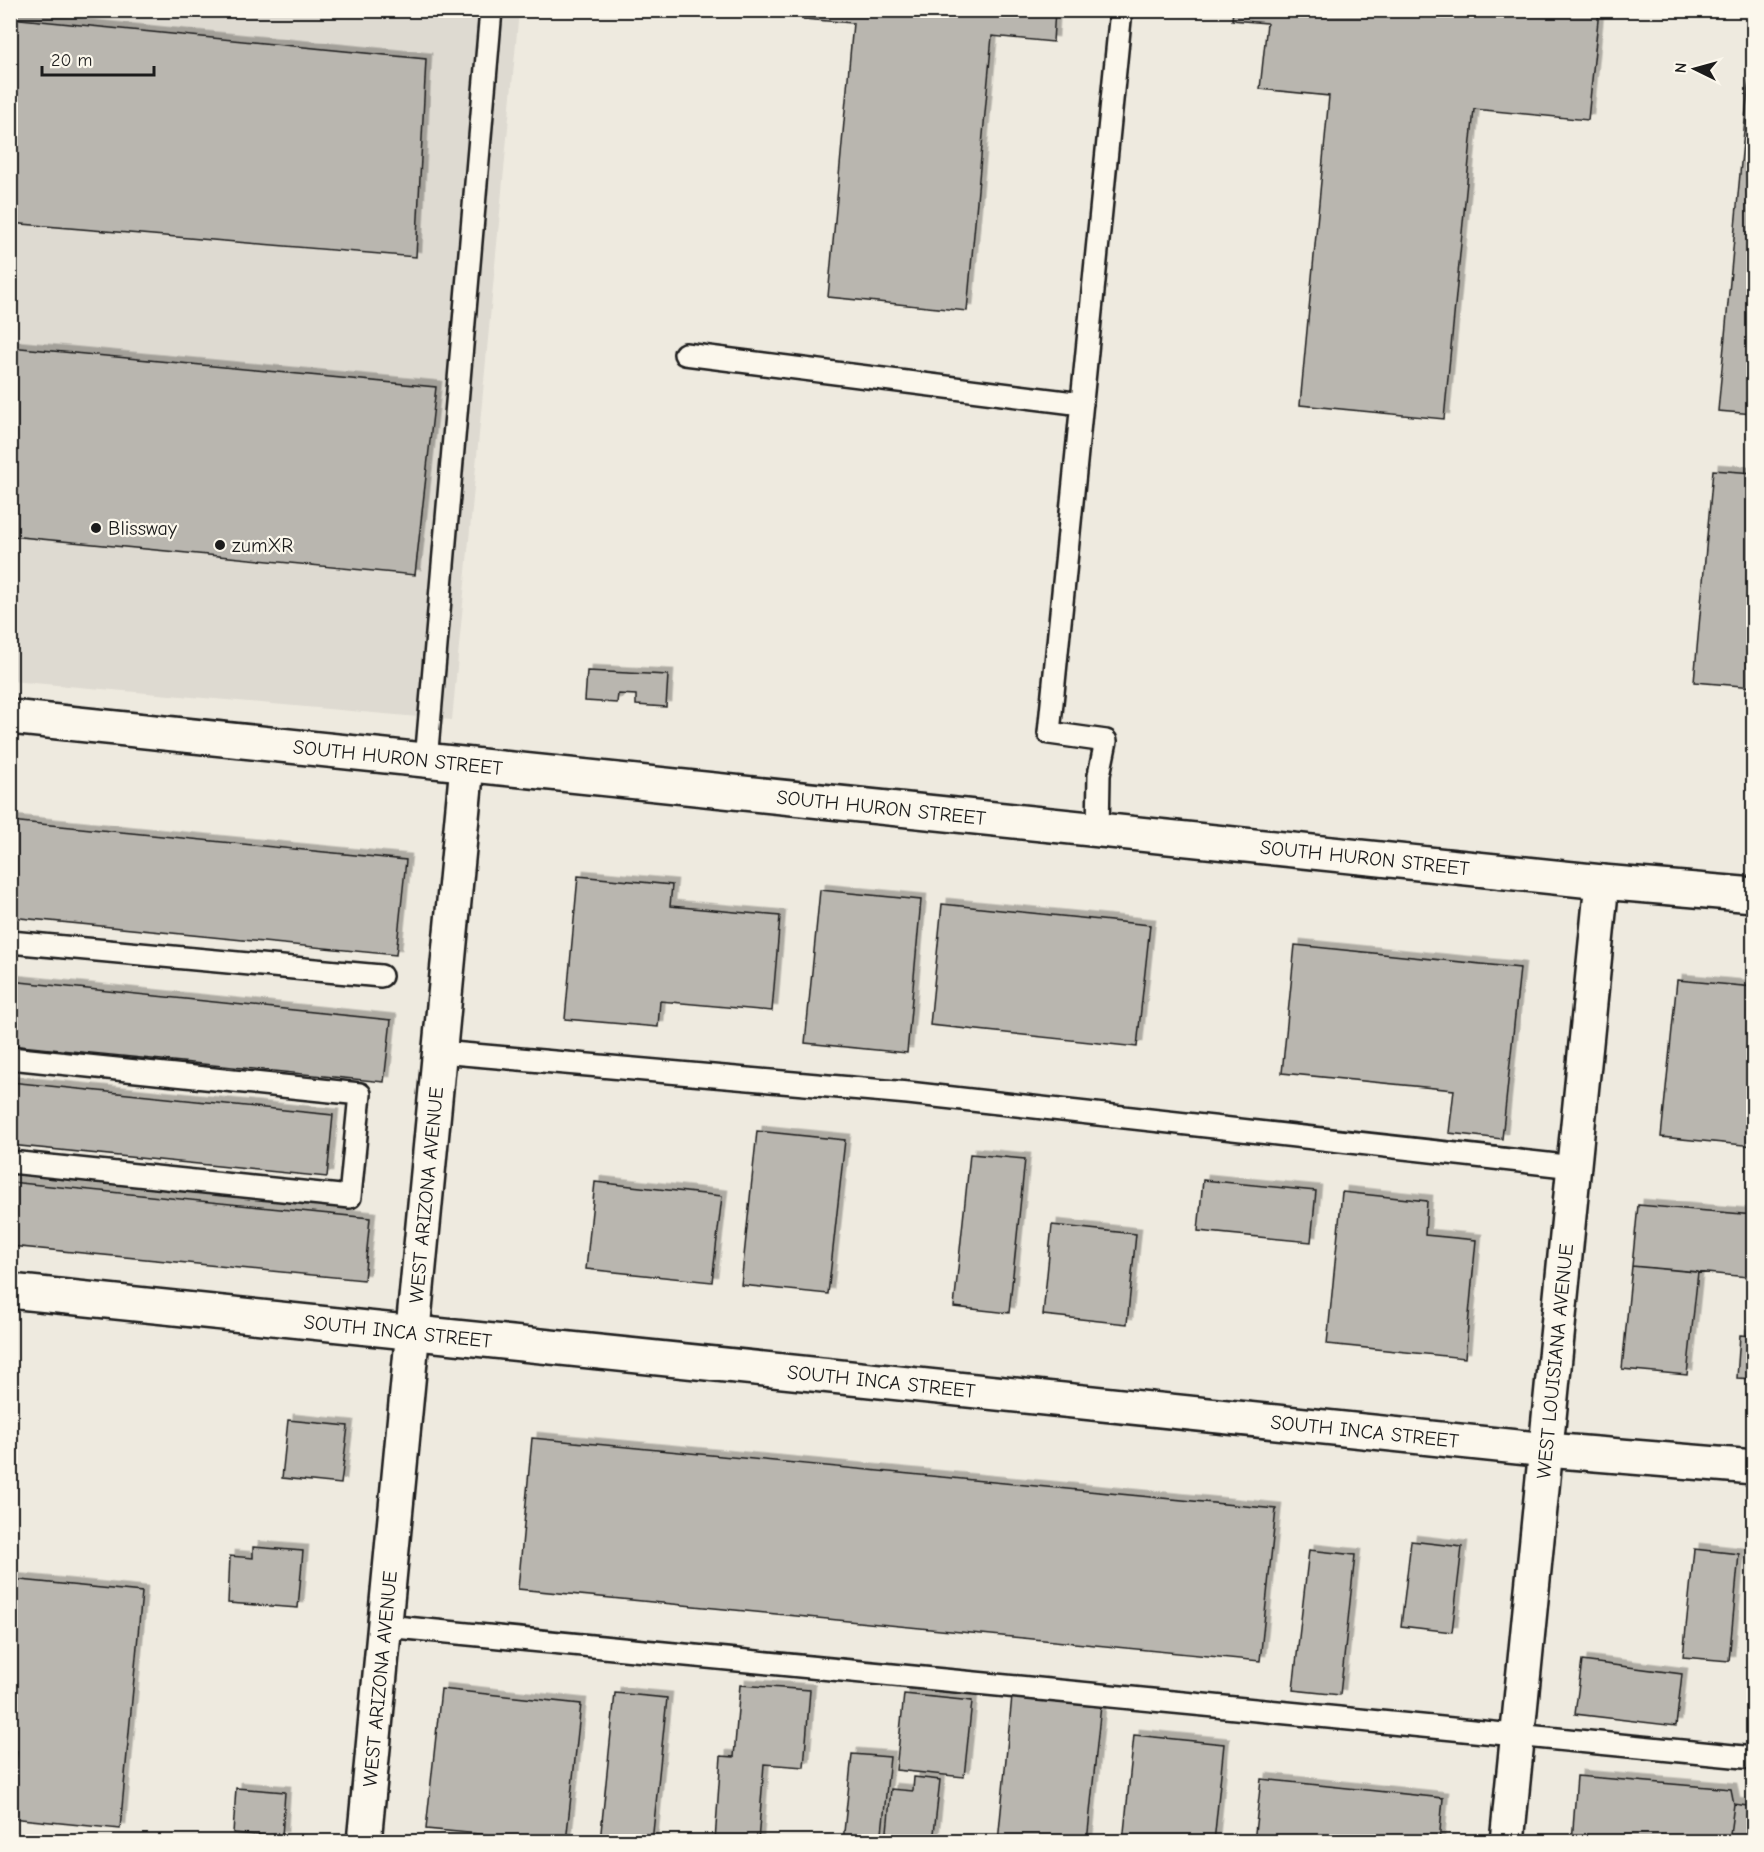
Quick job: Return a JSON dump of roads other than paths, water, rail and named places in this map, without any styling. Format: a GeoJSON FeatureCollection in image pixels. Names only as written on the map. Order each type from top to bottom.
{"type":"FeatureCollection","features":[{"type":"Feature","properties":{"kind":"street","name":"SOUTH HURON STREET"},"geometry":{"type":"LineString","coordinates":[[10,717],[1602,882],[1754,895]]}},
{"type":"Feature","properties":{"kind":"street","name":"WEST ARIZONA AVENUE"},"geometry":{"type":"LineString","coordinates":[[364,1842],[467,765]]}},
{"type":"Feature","properties":{"kind":"street","name":"WEST LOUISIANA AVENUE"},"geometry":{"type":"LineString","coordinates":[[1507,1842],[1602,882]]}},
{"type":"Feature","properties":{"kind":"street","name":"SOUTH INCA STREET"},"geometry":{"type":"LineString","coordinates":[[10,1291],[1547,1450],[1754,1467]]}},
{"type":"Feature","properties":{"kind":"lane"},"geometry":{"type":"LineString","coordinates":[[426,761],[491,10]]}},
{"type":"Feature","properties":{"kind":"lane"},"geometry":{"type":"LineString","coordinates":[[1098,830],[1099,776],[1106,741],[1049,733],[1121,10]]}},
{"type":"Feature","properties":{"kind":"lane"},"geometry":{"type":"LineString","coordinates":[[685,354],[1082,405]]}},
{"type":"Feature","properties":{"kind":"lane"},"geometry":{"type":"LineString","coordinates":[[10,942],[381,976]]}},
{"type":"Feature","properties":{"kind":"lane"},"geometry":{"type":"LineString","coordinates":[[440,1052],[908,1093],[1574,1167]]}},
{"type":"Feature","properties":{"kind":"lane"},"geometry":{"type":"LineString","coordinates":[[10,1058],[360,1094],[350,1197],[10,1162]]}},
{"type":"Feature","properties":{"kind":"lane"},"geometry":{"type":"LineString","coordinates":[[385,1626],[1359,1722],[1754,1758]]}},
{"type":"Feature","properties":{"kind":"place","name":"Blissway"},"geometry":{"type":"Point","coordinates":[96,528]}},
{"type":"Feature","properties":{"kind":"place","name":"zumXR"},"geometry":{"type":"Point","coordinates":[220,545]}}]}
